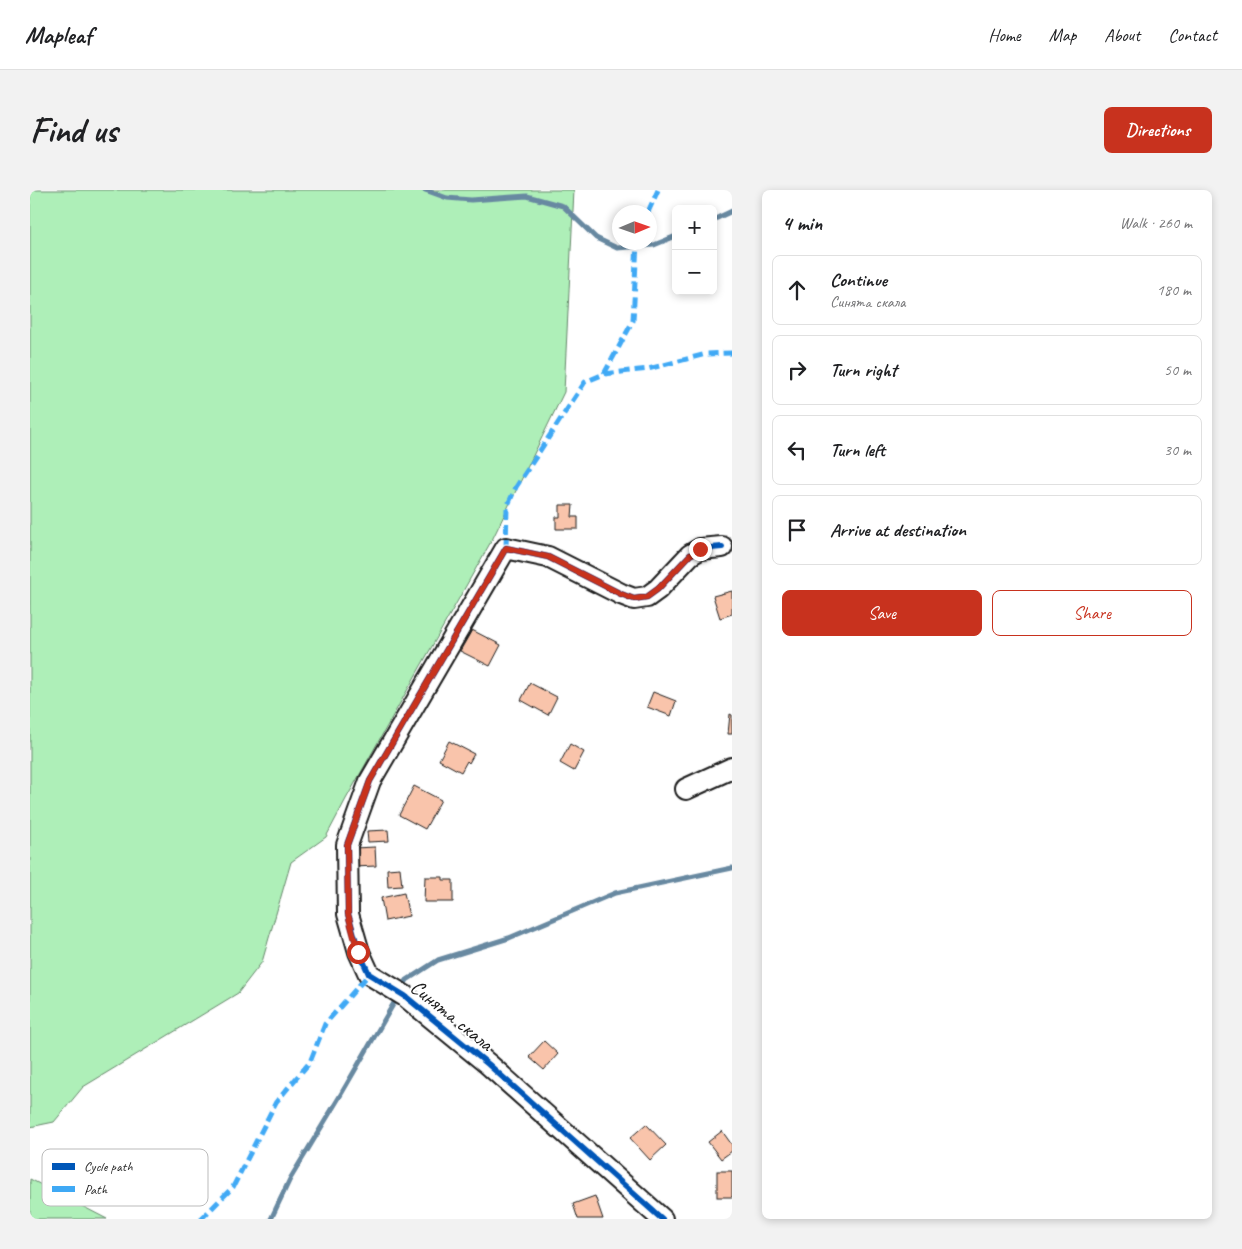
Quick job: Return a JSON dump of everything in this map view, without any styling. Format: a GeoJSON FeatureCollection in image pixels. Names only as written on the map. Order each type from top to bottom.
{"type":"FeatureCollection","features":[{"type":"Feature","properties":{"kind":"street","name":"Синята скала"},"geometry":{"type":"LineString","coordinates":[[662,1219],[488,1064],[405,996],[369,974],[358,952],[348,914],[347,845],[370,781],[506,548],[548,557],[634,599],[647,597],[658,589],[690,555],[700,549],[722,547]]}},
{"type":"Feature","properties":{"kind":"street"},"geometry":{"type":"LineString","coordinates":[[686,788],[732,768]]}},
{"type":"Feature","properties":{"kind":"green space"},"geometry":{"type":"Polygon","coordinates":[[[30,190],[574,190],[564,392],[493,538],[326,837],[291,862],[262,962],[238,993],[83,1087],[54,1122],[30,1127],[30,190]]]}},
{"type":"Feature","properties":{"kind":"green space"},"geometry":{"type":"Polygon","coordinates":[[[30,1179],[42,1185],[42,1206],[82,1206],[107,1219],[30,1219],[30,1179]]]}},
{"type":"Feature","properties":{"kind":"building"},"geometry":{"type":"Polygon","coordinates":[[[560,505],[573,505],[572,517],[578,517],[578,529],[556,529],[556,517],[560,517],[560,505]]]}},
{"type":"Feature","properties":{"kind":"building"},"geometry":{"type":"Polygon","coordinates":[[[732,591],[732,614],[720,618],[713,596],[732,591]]]}},
{"type":"Feature","properties":{"kind":"building"},"geometry":{"type":"Polygon","coordinates":[[[472,630],[501,645],[490,666],[460,651],[472,630]]]}},
{"type":"Feature","properties":{"kind":"building"},"geometry":{"type":"Polygon","coordinates":[[[530,683],[557,697],[548,715],[521,700],[530,683]]]}},
{"type":"Feature","properties":{"kind":"building"},"geometry":{"type":"Polygon","coordinates":[[[653,692],[676,701],[671,716],[647,707],[653,692]]]}},
{"type":"Feature","properties":{"kind":"building"},"geometry":{"type":"Polygon","coordinates":[[[730,714],[732,715],[732,734],[728,734],[730,714]]]}},
{"type":"Feature","properties":{"kind":"building"},"geometry":{"type":"Polygon","coordinates":[[[449,741],[474,754],[469,763],[467,761],[461,772],[439,760],[449,741]]]}},
{"type":"Feature","properties":{"kind":"building"},"geometry":{"type":"Polygon","coordinates":[[[570,744],[584,752],[574,771],[560,763],[570,744]]]}},
{"type":"Feature","properties":{"kind":"building"},"geometry":{"type":"Polygon","coordinates":[[[414,786],[441,800],[425,829],[399,815],[414,786]]]}},
{"type":"Feature","properties":{"kind":"building"},"geometry":{"type":"Polygon","coordinates":[[[388,830],[389,841],[368,842],[367,831],[388,830]]]}},
{"type":"Feature","properties":{"kind":"building"},"geometry":{"type":"Polygon","coordinates":[[[375,847],[376,866],[354,867],[354,848],[375,847]]]}},
{"type":"Feature","properties":{"kind":"building"},"geometry":{"type":"Polygon","coordinates":[[[400,868],[402,886],[388,887],[387,869],[400,868]]]}},
{"type":"Feature","properties":{"kind":"building"},"geometry":{"type":"Polygon","coordinates":[[[425,877],[443,877],[443,880],[453,880],[453,902],[424,902],[425,877]]]}},
{"type":"Feature","properties":{"kind":"building"},"geometry":{"type":"Polygon","coordinates":[[[404,893],[409,916],[385,921],[381,898],[404,893]]]}},
{"type":"Feature","properties":{"kind":"building"},"geometry":{"type":"Polygon","coordinates":[[[544,1041],[558,1054],[544,1070],[529,1057],[544,1041]]]}},
{"type":"Feature","properties":{"kind":"building"},"geometry":{"type":"Polygon","coordinates":[[[646,1124],[666,1145],[650,1160],[630,1138],[646,1124]]]}},
{"type":"Feature","properties":{"kind":"building"},"geometry":{"type":"Polygon","coordinates":[[[722,1131],[732,1145],[732,1151],[721,1159],[708,1142],[722,1131]]]}},
{"type":"Feature","properties":{"kind":"building"},"geometry":{"type":"Polygon","coordinates":[[[717,1171],[732,1171],[732,1197],[717,1197],[717,1171]]]}},
{"type":"Feature","properties":{"kind":"building"},"geometry":{"type":"Polygon","coordinates":[[[595,1196],[603,1219],[578,1219],[573,1204],[595,1196]]]}},
{"type":"Feature","properties":{"kind":"waterway"},"geometry":{"type":"LineString","coordinates":[[425,190],[447,198],[471,200],[527,196],[563,206],[596,238],[617,248],[654,245],[672,238]]}},
{"type":"Feature","properties":{"kind":"waterway"},"geometry":{"type":"LineString","coordinates":[[717,218],[732,211]]}},
{"type":"Feature","properties":{"kind":"waterway"},"geometry":{"type":"LineString","coordinates":[[402,988],[407,980],[438,960],[509,938],[615,893],[732,868]]}},
{"type":"Feature","properties":{"kind":"waterway"},"geometry":{"type":"LineString","coordinates":[[271,1219],[290,1179],[398,996]]}},
{"type":"Feature","properties":{"kind":"marked path"},"geometry":{"type":"LineString","coordinates":[[651,205],[658,190]]}},
{"type":"Feature","properties":{"kind":"marked path"},"geometry":{"type":"LineString","coordinates":[[604,374],[633,321],[637,250]]}},
{"type":"Feature","properties":{"kind":"marked path"},"geometry":{"type":"LineString","coordinates":[[506,548],[507,507],[516,487],[585,382],[604,374],[648,369],[706,354],[732,353]]}},
{"type":"Feature","properties":{"kind":"marked path"},"geometry":{"type":"LineString","coordinates":[[201,1219],[233,1187],[276,1102],[310,1062],[325,1024],[369,974]]}},
{"type":"Feature","properties":{"kind":"cycle path"},"geometry":{"type":"LineString","coordinates":[[662,1219],[488,1064],[405,996],[369,974],[359,952],[348,914],[347,845],[370,781],[506,548],[548,557],[634,599],[647,597],[658,589],[690,555],[700,549],[722,547]]}},
{"type":"Feature","properties":{"kind":"route"},"geometry":{"type":"LineString","coordinates":[[358,952],[348,914],[347,845],[370,781],[506,548],[548,557],[634,599],[647,597],[658,589],[690,555],[700,549]]}}]}
